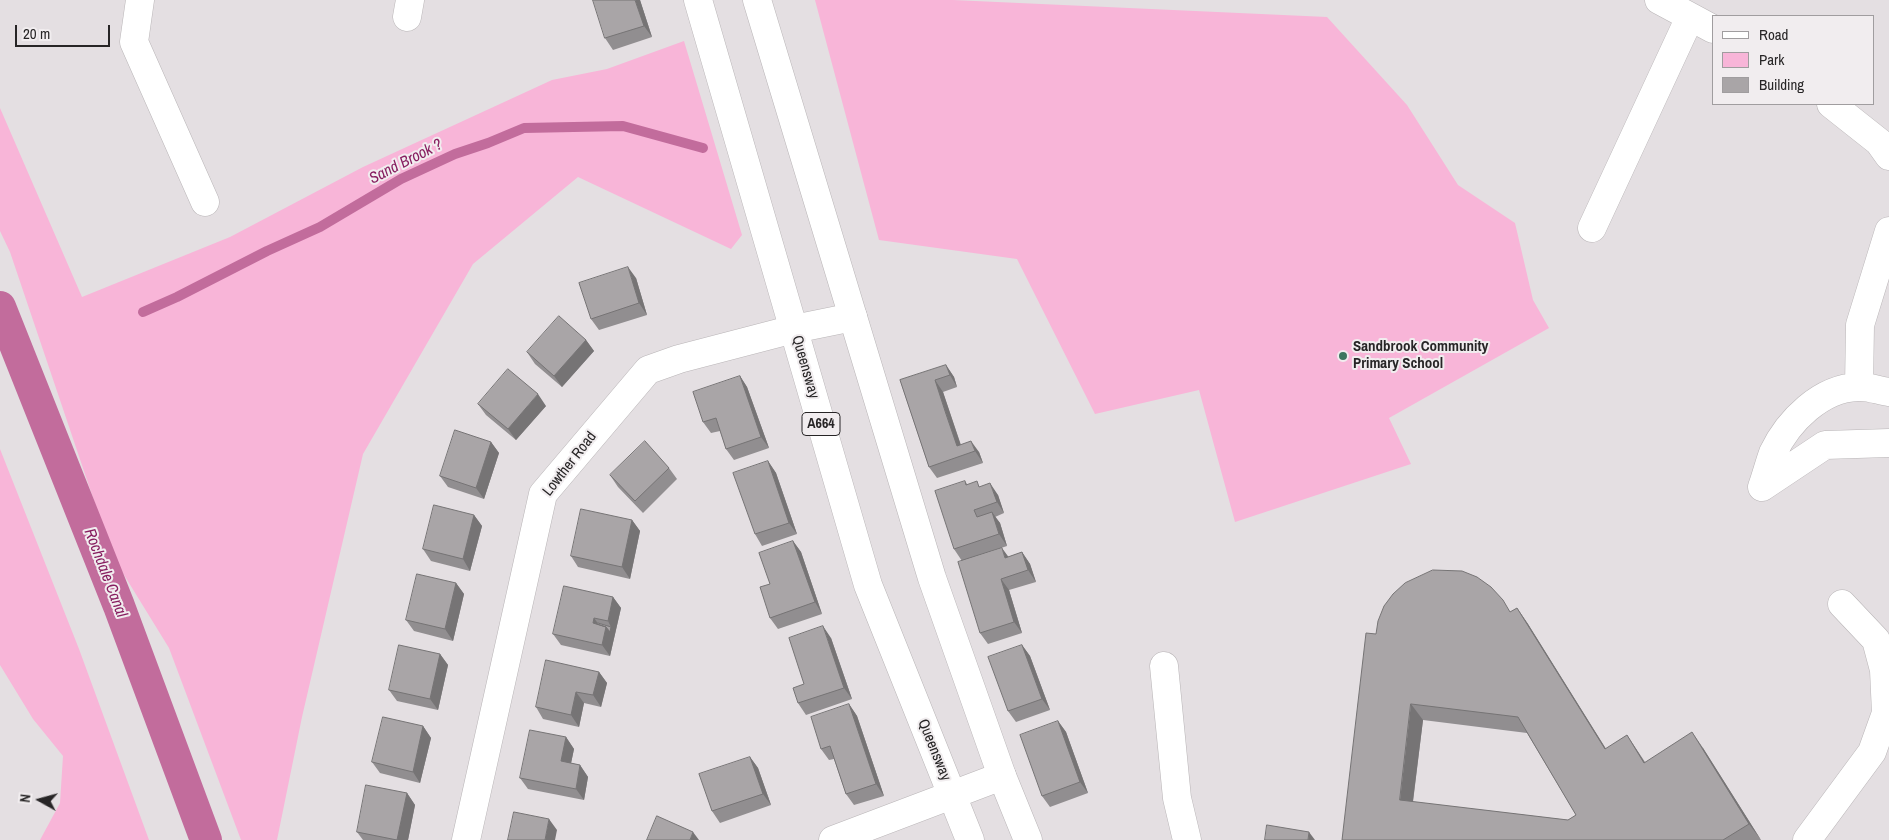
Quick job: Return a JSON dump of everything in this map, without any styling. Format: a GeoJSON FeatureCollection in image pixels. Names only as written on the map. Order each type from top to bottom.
{"type":"FeatureCollection","features":[{"type":"Feature","properties":{"kind":"main road"},"geometry":{"type":"LineString","coordinates":[[140,0],[134,42],[205,202]]}},
{"type":"Feature","properties":{"kind":"main road","name":"Queensway"},"geometry":{"type":"LineString","coordinates":[[698,0],[868,584],[970,840]]}},
{"type":"Feature","properties":{"kind":"main road"},"geometry":{"type":"LineString","coordinates":[[757,0],[932,578],[1002,776],[1028,840]]}},
{"type":"Feature","properties":{"kind":"main road"},"geometry":{"type":"LineString","coordinates":[[1592,228],[1701,23],[1660,0]]}},
{"type":"Feature","properties":{"kind":"main road"},"geometry":{"type":"LineString","coordinates":[[1832,105],[1879,142],[1889,156]]}},
{"type":"Feature","properties":{"kind":"main road"},"geometry":{"type":"LineString","coordinates":[[1859,387],[1860,325],[1889,232]]}},
{"type":"Feature","properties":{"kind":"main road","name":"Lowther Road"},"geometry":{"type":"LineString","coordinates":[[466,840],[543,494],[648,370],[679,359],[853,316]]}},
{"type":"Feature","properties":{"kind":"main road"},"geometry":{"type":"LineString","coordinates":[[1889,392],[1859,387],[1834,392],[1811,406],[1791,424],[1774,453],[1762,486],[1825,445],[1889,443]]}},
{"type":"Feature","properties":{"kind":"main road"},"geometry":{"type":"LineString","coordinates":[[1807,840],[1872,752],[1886,713],[1884,670],[1876,640],[1842,604]]}},
{"type":"Feature","properties":{"kind":"main road"},"geometry":{"type":"LineString","coordinates":[[1164,666],[1177,798],[1187,840]]}},
{"type":"Feature","properties":{"kind":"main road"},"geometry":{"type":"LineString","coordinates":[[834,840],[1002,776]]}},
{"type":"Feature","properties":{"kind":"green space"},"geometry":{"type":"Polygon","coordinates":[[[815,0],[953,0],[1327,17],[1407,105],[1458,185],[1515,223],[1533,300],[1549,328],[1389,418],[1411,464],[1235,522],[1199,390],[1095,414],[1017,259],[879,240],[815,0]]]}},
{"type":"Feature","properties":{"kind":"green space"},"geometry":{"type":"Polygon","coordinates":[[[684,41],[742,235],[731,249],[578,177],[473,264],[363,454],[302,717],[277,840],[241,840],[169,648],[113,557],[10,252],[0,231],[0,108],[82,297],[230,237],[363,167],[552,80],[607,69],[684,41]]]}},
{"type":"Feature","properties":{"kind":"green space"},"geometry":{"type":"Polygon","coordinates":[[[0,449],[79,649],[149,840],[40,840],[60,803],[63,756],[33,719],[0,665],[0,449]]]}},
{"type":"Feature","properties":{"kind":"building"},"geometry":{"type":"Polygon","coordinates":[[[593,0],[635,0],[644,26],[605,38],[593,0]]]}},
{"type":"Feature","properties":{"kind":"building"},"geometry":{"type":"Polygon","coordinates":[[[628,267],[639,303],[591,319],[579,283],[628,267]]]}},
{"type":"Feature","properties":{"kind":"building"},"geometry":{"type":"Polygon","coordinates":[[[559,316],[586,340],[554,376],[527,352],[559,316]]]}},
{"type":"Feature","properties":{"kind":"building"},"geometry":{"type":"Polygon","coordinates":[[[946,365],[950,375],[935,380],[946,414],[957,446],[971,441],[975,451],[929,467],[900,380],[946,365]]]}},
{"type":"Feature","properties":{"kind":"building"},"geometry":{"type":"Polygon","coordinates":[[[508,369],[538,394],[508,429],[478,404],[508,369]]]}},
{"type":"Feature","properties":{"kind":"building"},"geometry":{"type":"Polygon","coordinates":[[[740,376],[761,437],[726,449],[716,418],[703,422],[693,392],[740,376]]]}},
{"type":"Feature","properties":{"kind":"building"},"geometry":{"type":"Polygon","coordinates":[[[455,430],[491,442],[476,488],[440,476],[455,430]]]}},
{"type":"Feature","properties":{"kind":"building"},"geometry":{"type":"Polygon","coordinates":[[[645,441],[669,468],[635,501],[610,475],[645,441]]]}},
{"type":"Feature","properties":{"kind":"building"},"geometry":{"type":"Polygon","coordinates":[[[768,461],[789,523],[755,534],[733,473],[768,461]]]}},
{"type":"Feature","properties":{"kind":"building"},"geometry":{"type":"Polygon","coordinates":[[[965,481],[966,485],[977,481],[979,487],[990,483],[997,502],[974,510],[977,517],[992,512],[999,534],[954,549],[935,491],[965,481]]]}},
{"type":"Feature","properties":{"kind":"building"},"geometry":{"type":"Polygon","coordinates":[[[434,505],[474,515],[463,559],[423,549],[434,505]]]}},
{"type":"Feature","properties":{"kind":"building"},"geometry":{"type":"Polygon","coordinates":[[[581,509],[632,520],[622,567],[571,556],[581,509]]]}},
{"type":"Feature","properties":{"kind":"building"},"geometry":{"type":"Polygon","coordinates":[[[793,541],[815,602],[770,618],[760,587],[770,584],[759,553],[793,541]]]}},
{"type":"Feature","properties":{"kind":"building"},"geometry":{"type":"Polygon","coordinates":[[[1002,548],[1005,558],[1022,552],[1028,570],[1001,579],[1014,622],[980,633],[958,562],[1002,548]]]}},
{"type":"Feature","properties":{"kind":"building"},"geometry":{"type":"Polygon","coordinates":[[[1433,570],[1462,571],[1477,577],[1491,587],[1503,600],[1510,612],[1517,608],[1605,749],[1627,735],[1644,763],[1692,732],[1749,824],[1723,840],[1342,840],[1366,633],[1376,634],[1378,621],[1384,606],[1405,583],[1433,570]],[[1411,704],[1400,800],[1568,820],[1576,815],[1518,717],[1411,704]]]}},
{"type":"Feature","properties":{"kind":"building"},"geometry":{"type":"Polygon","coordinates":[[[417,574],[456,583],[445,629],[406,620],[417,574]]]}},
{"type":"Feature","properties":{"kind":"building"},"geometry":{"type":"Polygon","coordinates":[[[564,586],[613,597],[608,621],[594,618],[593,623],[606,627],[602,645],[553,634],[564,586]]]}},
{"type":"Feature","properties":{"kind":"building"},"geometry":{"type":"Polygon","coordinates":[[[598,623],[611,627],[610,632],[606,627],[598,623]]]}},
{"type":"Feature","properties":{"kind":"building"},"geometry":{"type":"Polygon","coordinates":[[[823,626],[844,688],[798,703],[793,688],[804,684],[789,638],[823,626]]]}},
{"type":"Feature","properties":{"kind":"building"},"geometry":{"type":"Polygon","coordinates":[[[399,645],[440,654],[430,699],[389,690],[399,645]]]}},
{"type":"Feature","properties":{"kind":"building"},"geometry":{"type":"Polygon","coordinates":[[[1022,645],[1042,699],[1008,711],[988,657],[1022,645]]]}},
{"type":"Feature","properties":{"kind":"building"},"geometry":{"type":"Polygon","coordinates":[[[546,660],[599,672],[593,695],[576,692],[571,715],[536,707],[546,660]]]}},
{"type":"Feature","properties":{"kind":"building"},"geometry":{"type":"Polygon","coordinates":[[[849,704],[876,784],[846,794],[830,746],[821,749],[811,717],[849,704]]]}},
{"type":"Feature","properties":{"kind":"building"},"geometry":{"type":"Polygon","coordinates":[[[383,717],[423,726],[413,772],[372,762],[383,717]]]}},
{"type":"Feature","properties":{"kind":"building"},"geometry":{"type":"Polygon","coordinates":[[[1058,721],[1080,782],[1042,796],[1020,735],[1058,721]]]}},
{"type":"Feature","properties":{"kind":"building"},"geometry":{"type":"Polygon","coordinates":[[[530,730],[566,737],[561,761],[580,765],[576,789],[520,778],[530,730]]]}},
{"type":"Feature","properties":{"kind":"building"},"geometry":{"type":"Polygon","coordinates":[[[750,757],[763,794],[712,811],[699,774],[750,757]]]}},
{"type":"Feature","properties":{"kind":"building"},"geometry":{"type":"Polygon","coordinates":[[[366,785],[407,793],[397,840],[357,832],[366,785]]]}},
{"type":"Feature","properties":{"kind":"building"},"geometry":{"type":"Polygon","coordinates":[[[514,812],[549,819],[545,840],[508,840],[514,812]]]}},
{"type":"Feature","properties":{"kind":"building"},"geometry":{"type":"Polygon","coordinates":[[[657,816],[693,832],[690,840],[647,840],[657,816]]]}},
{"type":"Feature","properties":{"kind":"building"},"geometry":{"type":"Polygon","coordinates":[[[1267,825],[1309,832],[1308,840],[1265,840],[1267,825]]]}},
{"type":"Feature","properties":{"kind":"waterway","name":"Sand Brook ?"},"geometry":{"type":"LineString","coordinates":[[143,312],[320,227],[401,179],[455,154],[524,128],[623,126],[703,148]]}},
{"type":"Feature","properties":{"kind":"waterway","name":"Rochdale Canal"},"geometry":{"type":"LineString","coordinates":[[0,307],[119,606],[206,840]]}},
{"type":"Feature","properties":{"kind":"place","name":"Sandbrook Community Primary School"},"geometry":{"type":"Point","coordinates":[1343,356]}}]}
